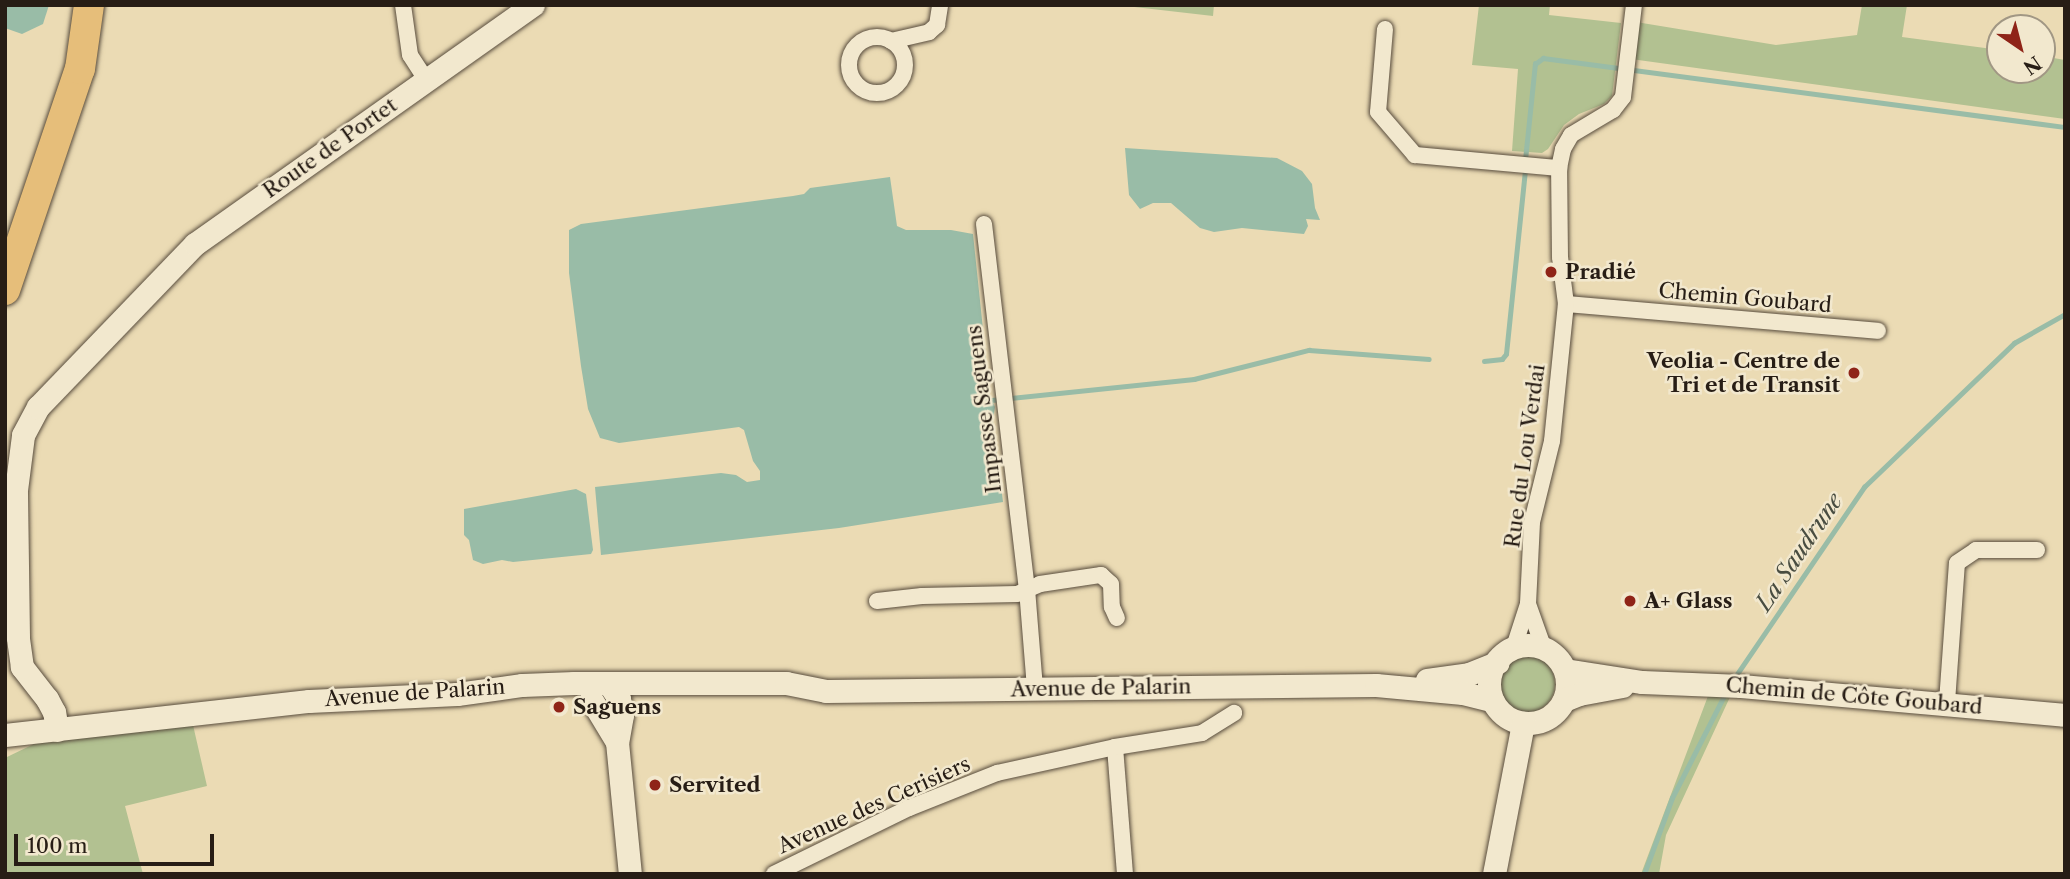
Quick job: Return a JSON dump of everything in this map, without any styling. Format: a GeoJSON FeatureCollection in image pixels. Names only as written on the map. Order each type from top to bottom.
{"type":"FeatureCollection","features":[{"type":"Feature","properties":{"kind":"highway"},"geometry":{"type":"LineString","coordinates":[[5,290],[80,69],[89,5]]}},
{"type":"Feature","properties":{"kind":"main road","name":"Route de Portet"},"geometry":{"type":"LineString","coordinates":[[57,730],[54,712],[47,699],[22,667],[18,637],[16,489],[23,435],[45,399],[195,244],[533,5]]}},
{"type":"Feature","properties":{"kind":"main road"},"geometry":{"type":"LineString","coordinates":[[1528,644],[1544,649],[1556,657],[1564,670],[1567,685],[1564,700],[1551,716],[1540,721],[1523,723],[1506,715],[1492,700],[1488,685],[1491,671],[1506,655],[1528,644]]}},
{"type":"Feature","properties":{"kind":"main road","name":"Avenue de Palarin"},"geometry":{"type":"LineString","coordinates":[[1376,685],[1458,676],[1506,655]]}},
{"type":"Feature","properties":{"kind":"main road","name":"Chemin de Côte Goubard"},"geometry":{"type":"LineString","coordinates":[[1564,670],[1642,682],[1731,685],[1947,702],[2065,715]]}},
{"type":"Feature","properties":{"kind":"main road","name":"Chemin de Côte Goubard"},"geometry":{"type":"LineString","coordinates":[[1564,700],[1590,691],[1642,682]]}},
{"type":"Feature","properties":{"kind":"main road","name":"Avenue de Palarin"},"geometry":{"type":"LineString","coordinates":[[5,735],[309,701],[457,694],[527,684],[614,699],[806,696],[826,691],[1376,685],[1463,693],[1492,700]]}},
{"type":"Feature","properties":{"kind":"main road"},"geometry":{"type":"LineString","coordinates":[[614,699],[630,874]]}},
{"type":"Feature","properties":{"kind":"main road"},"geometry":{"type":"LineString","coordinates":[[1493,874],[1523,723]]}},
{"type":"Feature","properties":{"kind":"street"},"geometry":{"type":"LineString","coordinates":[[403,5],[410,55],[426,80]]}},
{"type":"Feature","properties":{"kind":"street"},"geometry":{"type":"LineString","coordinates":[[891,41],[929,32],[937,25],[940,5]]}},
{"type":"Feature","properties":{"kind":"street","name":"Rue du Lou Verdai"},"geometry":{"type":"LineString","coordinates":[[1506,655],[1528,604],[1532,522],[1552,440],[1566,304],[1560,257],[1559,168],[1563,149],[1571,135],[1613,110],[1623,97],[1634,5]]}},
{"type":"Feature","properties":{"kind":"street"},"geometry":{"type":"LineString","coordinates":[[1385,29],[1378,112],[1415,155],[1559,168]]}},
{"type":"Feature","properties":{"kind":"street","name":"Impasse Saguens"},"geometry":{"type":"LineString","coordinates":[[984,224],[1027,589],[1035,688]]}},
{"type":"Feature","properties":{"kind":"street","name":"Chemin Goubard"},"geometry":{"type":"LineString","coordinates":[[1566,304],[1878,331]]}},
{"type":"Feature","properties":{"kind":"street"},"geometry":{"type":"LineString","coordinates":[[1947,702],[1957,563],[1976,550],[2037,550]]}},
{"type":"Feature","properties":{"kind":"street"},"geometry":{"type":"LineString","coordinates":[[877,601],[922,596],[1017,594],[1040,584],[1101,575],[1111,584],[1112,607],[1117,618]]}},
{"type":"Feature","properties":{"kind":"street"},"geometry":{"type":"LineString","coordinates":[[1528,604],[1544,649]]}},
{"type":"Feature","properties":{"kind":"street","name":"Avenue des Cerisiers"},"geometry":{"type":"LineString","coordinates":[[774,874],[909,808],[997,773],[1115,747],[1202,733],[1234,713]]}},
{"type":"Feature","properties":{"kind":"street"},"geometry":{"type":"LineString","coordinates":[[1115,747],[1125,874]]}},
{"type":"Feature","properties":{"kind":"shaded area"},"geometry":{"type":"Polygon","coordinates":[[[5,5],[49,5],[43,24],[22,34],[5,28],[5,5]]]}},
{"type":"Feature","properties":{"kind":"shaded area"},"geometry":{"type":"Polygon","coordinates":[[[1117,5],[1214,5],[1213,16],[1117,5]]]}},
{"type":"Feature","properties":{"kind":"shaded area"},"geometry":{"type":"Polygon","coordinates":[[[1479,5],[1550,5],[1549,15],[1621,23],[1612,96],[1604,104],[1579,114],[1564,125],[1548,149],[1542,153],[1512,151],[1518,69],[1472,65],[1479,5]]]}},
{"type":"Feature","properties":{"kind":"shaded area"},"geometry":{"type":"Polygon","coordinates":[[[1862,5],[1907,5],[1902,37],[1986,48],[1986,84],[2056,84],[2056,58],[2065,60],[2065,119],[1631,59],[1636,22],[1776,45],[1857,35],[1862,5]]]}},
{"type":"Feature","properties":{"kind":"shaded area"},"geometry":{"type":"Polygon","coordinates":[[[1125,148],[1277,158],[1302,171],[1312,184],[1315,208],[1320,220],[1306,219],[1308,226],[1304,234],[1242,228],[1214,232],[1200,228],[1171,203],[1153,203],[1140,209],[1129,195],[1125,148]]]}},
{"type":"Feature","properties":{"kind":"shaded area"},"geometry":{"type":"Polygon","coordinates":[[[890,177],[897,226],[906,230],[951,230],[973,234],[990,396],[995,407],[993,421],[1003,502],[839,528],[601,555],[595,487],[721,473],[736,475],[747,482],[760,480],[760,471],[753,461],[744,430],[739,427],[619,443],[600,438],[588,409],[581,366],[569,273],[569,230],[581,224],[793,196],[804,194],[810,188],[890,177]]]}},
{"type":"Feature","properties":{"kind":"shaded area"},"geometry":{"type":"Polygon","coordinates":[[[576,489],[586,494],[593,550],[591,554],[513,562],[502,560],[483,564],[473,560],[469,540],[464,535],[464,509],[576,489]]]}},
{"type":"Feature","properties":{"kind":"shaded area"},"geometry":{"type":"Polygon","coordinates":[[[1520,655],[1532,655],[1547,663],[1555,678],[1555,690],[1547,705],[1532,713],[1520,713],[1505,705],[1497,690],[1497,678],[1505,663],[1520,655]]]}},
{"type":"Feature","properties":{"kind":"shaded area"},"geometry":{"type":"Polygon","coordinates":[[[1708,696],[1730,697],[1666,835],[1659,874],[1641,874],[1708,696]]]}},
{"type":"Feature","properties":{"kind":"shaded area"},"geometry":{"type":"Polygon","coordinates":[[[193,725],[207,786],[125,806],[143,874],[5,874],[7,757],[38,742],[193,725]]]}},
{"type":"Feature","properties":{"kind":"waterway"},"geometry":{"type":"LineString","coordinates":[[1525,160],[1535,64],[1543,58],[2065,127]]}},
{"type":"Feature","properties":{"kind":"waterway"},"geometry":{"type":"LineString","coordinates":[[1484,361],[1502,359],[1506,354],[1525,169]]}},
{"type":"Feature","properties":{"kind":"waterway","name":"La Saudrune"},"geometry":{"type":"LineString","coordinates":[[1735,677],[1864,487],[2014,343],[2065,314]]}},
{"type":"Feature","properties":{"kind":"waterway"},"geometry":{"type":"LineString","coordinates":[[992,400],[1194,379],[1309,350],[1429,359]]}},
{"type":"Feature","properties":{"kind":"waterway","name":"La Saudrune"},"geometry":{"type":"LineString","coordinates":[[1644,874],[1672,798],[1725,694]]}},
{"type":"Feature","properties":{"kind":"place","name":"Pradié"},"geometry":{"type":"Point","coordinates":[1551,272]}},
{"type":"Feature","properties":{"kind":"place","name":"Veolia - Centre de Tri et de Transit"},"geometry":{"type":"Point","coordinates":[1854,373]}},
{"type":"Feature","properties":{"kind":"place","name":"A+ Glass"},"geometry":{"type":"Point","coordinates":[1630,601]}},
{"type":"Feature","properties":{"kind":"place","name":"Saguens"},"geometry":{"type":"Point","coordinates":[559,707]}},
{"type":"Feature","properties":{"kind":"place","name":"Servited"},"geometry":{"type":"Point","coordinates":[655,785]}}]}
